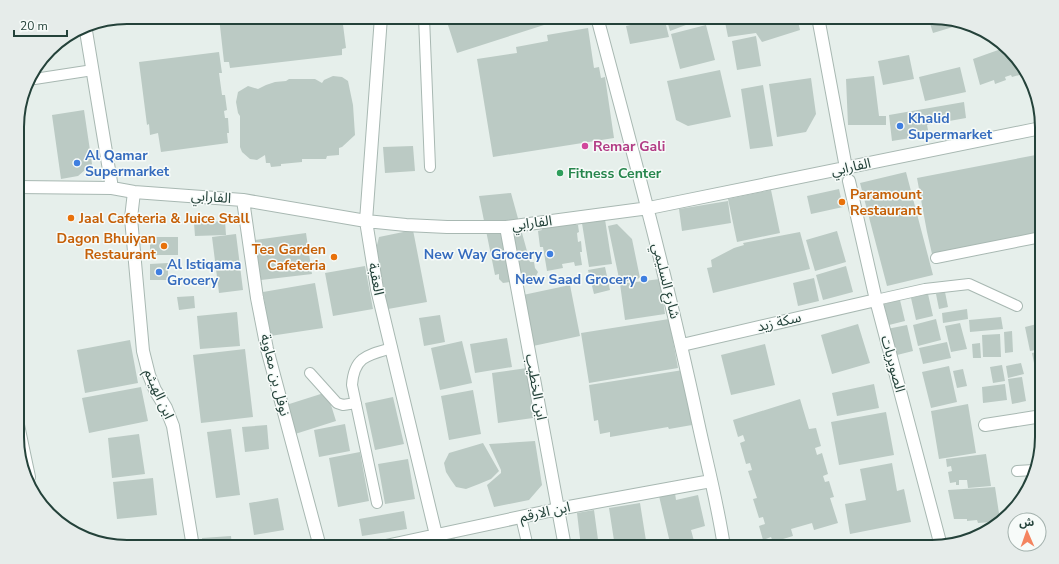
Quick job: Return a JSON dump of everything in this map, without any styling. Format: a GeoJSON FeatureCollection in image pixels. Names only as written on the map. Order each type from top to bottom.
{"type":"FeatureCollection","features":[{"type":"Feature","properties":{"kind":"street","name":"العقبة"},"geometry":{"type":"LineString","coordinates":[[380,24],[366,221],[377,289],[436,535]]}},
{"type":"Feature","properties":{"kind":"street","name":"شارع السليمي"},"geometry":{"type":"LineString","coordinates":[[599,24],[649,208],[682,345],[723,540]]}},
{"type":"Feature","properties":{"kind":"street"},"geometry":{"type":"LineString","coordinates":[[819,24],[846,168]]}},
{"type":"Feature","properties":{"kind":"street"},"geometry":{"type":"LineString","coordinates":[[86,33],[112,188]]}},
{"type":"Feature","properties":{"kind":"street","name":"الفارابي"},"geometry":{"type":"LineString","coordinates":[[24,187],[112,188],[134,192],[243,200],[366,221],[406,225],[447,228],[506,227],[649,208],[1035,129]]}},
{"type":"Feature","properties":{"kind":"street","name":"الصويريات"},"geometry":{"type":"LineString","coordinates":[[849,181],[876,300],[939,540]]}},
{"type":"Feature","properties":{"kind":"street","name":"ابن الهيثم"},"geometry":{"type":"LineString","coordinates":[[134,192],[131,218],[132,236],[144,351],[148,375],[166,408],[173,426],[192,540]]}},
{"type":"Feature","properties":{"kind":"street","name":"نوفل بن معاوية"},"geometry":{"type":"LineString","coordinates":[[243,200],[257,298],[268,349],[318,540]]}},
{"type":"Feature","properties":{"kind":"street","name":"ابن الخطيب"},"geometry":{"type":"LineString","coordinates":[[506,227],[564,540]]}},
{"type":"Feature","properties":{"kind":"street","name":"سكة زيد"},"geometry":{"type":"LineString","coordinates":[[682,345],[876,300]]}},
{"type":"Feature","properties":{"kind":"street"},"geometry":{"type":"LineString","coordinates":[[985,425],[1035,417]]}},
{"type":"Feature","properties":{"kind":"street","name":"ابن الارقم"},"geometry":{"type":"LineString","coordinates":[[413,540],[558,508],[711,481]]}},
{"type":"Feature","properties":{"kind":"lane"},"geometry":{"type":"LineString","coordinates":[[424,24],[430,167]]}},
{"type":"Feature","properties":{"kind":"lane"},"geometry":{"type":"LineString","coordinates":[[37,79],[93,70]]}},
{"type":"Feature","properties":{"kind":"lane"},"geometry":{"type":"LineString","coordinates":[[936,258],[1035,238]]}},
{"type":"Feature","properties":{"kind":"lane"},"geometry":{"type":"LineString","coordinates":[[876,300],[924,289],[969,284],[1017,306]]}},
{"type":"Feature","properties":{"kind":"lane"},"geometry":{"type":"LineString","coordinates":[[376,503],[352,385],[353,374],[358,363],[363,358],[370,354],[392,348]]}},
{"type":"Feature","properties":{"kind":"lane"},"geometry":{"type":"LineString","coordinates":[[310,373],[337,403],[343,405],[356,403]]}},
{"type":"Feature","properties":{"kind":"lane"},"geometry":{"type":"LineString","coordinates":[[1017,471],[1030,470]]}},
{"type":"Feature","properties":{"kind":"lane"},"geometry":{"type":"LineString","coordinates":[[521,517],[526,540]]}},
{"type":"Feature","properties":{"kind":"building"},"geometry":{"type":"Polygon","coordinates":[[[220,24],[343,24],[346,48],[342,49],[342,55],[230,68],[229,62],[224,62],[220,24]]]}},
{"type":"Feature","properties":{"kind":"building"},"geometry":{"type":"Polygon","coordinates":[[[448,24],[547,24],[457,53],[448,24]]]}},
{"type":"Feature","properties":{"kind":"building"},"geometry":{"type":"Polygon","coordinates":[[[635,24],[666,24],[669,37],[630,44],[626,26],[635,24]]]}},
{"type":"Feature","properties":{"kind":"building"},"geometry":{"type":"Polygon","coordinates":[[[668,24],[688,24],[670,31],[668,24]]]}},
{"type":"Feature","properties":{"kind":"building"},"geometry":{"type":"Polygon","coordinates":[[[725,24],[799,24],[800,30],[762,42],[756,33],[728,37],[725,24]]]}},
{"type":"Feature","properties":{"kind":"building"},"geometry":{"type":"Polygon","coordinates":[[[930,24],[954,27],[933,33],[930,24]]]}},
{"type":"Feature","properties":{"kind":"building"},"geometry":{"type":"Polygon","coordinates":[[[706,25],[715,60],[680,69],[671,34],[706,25]]]}},
{"type":"Feature","properties":{"kind":"building"},"geometry":{"type":"Polygon","coordinates":[[[588,28],[594,68],[599,67],[601,78],[605,77],[614,138],[493,157],[477,59],[517,53],[516,47],[548,41],[547,35],[588,28]]]}},
{"type":"Feature","properties":{"kind":"building"},"geometry":{"type":"Polygon","coordinates":[[[756,36],[761,66],[737,70],[732,41],[756,36]]]}},
{"type":"Feature","properties":{"kind":"building"},"geometry":{"type":"Polygon","coordinates":[[[999,50],[1009,59],[1020,75],[1005,77],[1006,80],[995,84],[994,80],[980,85],[973,59],[999,50]]]}},
{"type":"Feature","properties":{"kind":"building"},"geometry":{"type":"Polygon","coordinates":[[[219,52],[222,73],[219,73],[222,95],[225,95],[227,110],[224,111],[225,118],[228,118],[228,143],[161,152],[158,133],[150,135],[149,124],[147,125],[139,62],[219,52]]]}},
{"type":"Feature","properties":{"kind":"building"},"geometry":{"type":"Polygon","coordinates":[[[909,55],[914,79],[883,85],[878,61],[909,55]]]}},
{"type":"Feature","properties":{"kind":"building"},"geometry":{"type":"Polygon","coordinates":[[[960,67],[966,92],[925,101],[919,77],[960,67]]]}},
{"type":"Feature","properties":{"kind":"building"},"geometry":{"type":"Polygon","coordinates":[[[720,70],[731,117],[688,126],[676,120],[667,81],[720,70]]]}},
{"type":"Feature","properties":{"kind":"building"},"geometry":{"type":"Polygon","coordinates":[[[333,76],[342,77],[348,81],[353,105],[355,135],[339,148],[339,155],[327,156],[326,159],[302,159],[302,162],[281,164],[281,166],[271,167],[270,163],[266,163],[265,155],[257,160],[250,159],[242,152],[240,147],[240,116],[236,102],[238,92],[248,86],[258,89],[275,82],[286,81],[289,79],[315,79],[322,83],[324,80],[333,76]]]}},
{"type":"Feature","properties":{"kind":"building"},"geometry":{"type":"Polygon","coordinates":[[[874,76],[879,116],[886,116],[886,125],[848,125],[846,79],[874,76]]]}},
{"type":"Feature","properties":{"kind":"building"},"geometry":{"type":"Polygon","coordinates":[[[811,78],[816,114],[806,132],[777,137],[769,84],[811,78]]]}},
{"type":"Feature","properties":{"kind":"building"},"geometry":{"type":"Polygon","coordinates":[[[763,85],[773,146],[750,149],[741,89],[763,85]]]}},
{"type":"Feature","properties":{"kind":"building"},"geometry":{"type":"Polygon","coordinates":[[[964,102],[966,118],[927,125],[929,135],[892,141],[889,115],[964,102]]]}},
{"type":"Feature","properties":{"kind":"building"},"geometry":{"type":"Polygon","coordinates":[[[84,110],[92,164],[78,176],[61,179],[52,115],[84,110]]]}},
{"type":"Feature","properties":{"kind":"building"},"geometry":{"type":"Polygon","coordinates":[[[413,146],[415,171],[385,173],[383,147],[413,146]]]}},
{"type":"Feature","properties":{"kind":"building"},"geometry":{"type":"Polygon","coordinates":[[[1035,155],[1035,234],[932,254],[917,178],[1035,155]]]}},
{"type":"Feature","properties":{"kind":"building"},"geometry":{"type":"Polygon","coordinates":[[[906,172],[933,275],[887,286],[860,183],[906,172]]]}},
{"type":"Feature","properties":{"kind":"building"},"geometry":{"type":"Polygon","coordinates":[[[839,189],[843,207],[811,214],[807,196],[839,189]]]}},
{"type":"Feature","properties":{"kind":"building"},"geometry":{"type":"Polygon","coordinates":[[[771,190],[780,233],[737,242],[728,199],[771,190]]]}},
{"type":"Feature","properties":{"kind":"building"},"geometry":{"type":"Polygon","coordinates":[[[511,193],[530,262],[534,262],[535,268],[538,272],[535,278],[503,283],[499,279],[499,274],[495,275],[479,196],[511,193]]]}},
{"type":"Feature","properties":{"kind":"building"},"geometry":{"type":"Polygon","coordinates":[[[728,201],[731,223],[682,231],[679,209],[728,201]]]}},
{"type":"Feature","properties":{"kind":"building"},"geometry":{"type":"Polygon","coordinates":[[[604,213],[612,264],[589,267],[581,217],[604,213]]]}},
{"type":"Feature","properties":{"kind":"building"},"geometry":{"type":"Polygon","coordinates":[[[574,218],[576,225],[578,225],[578,242],[581,241],[582,252],[580,252],[582,265],[575,266],[574,262],[562,264],[563,268],[547,271],[543,247],[540,247],[538,231],[542,230],[540,219],[574,218]]]}},
{"type":"Feature","properties":{"kind":"building"},"geometry":{"type":"Polygon","coordinates":[[[225,221],[226,235],[195,236],[194,223],[225,221]]]}},
{"type":"Feature","properties":{"kind":"building"},"geometry":{"type":"Polygon","coordinates":[[[617,224],[632,239],[640,278],[620,283],[608,226],[617,224]]]}},
{"type":"Feature","properties":{"kind":"building"},"geometry":{"type":"Polygon","coordinates":[[[413,230],[427,302],[388,309],[376,249],[379,237],[413,230]]]}},
{"type":"Feature","properties":{"kind":"building"},"geometry":{"type":"Polygon","coordinates":[[[837,231],[846,262],[815,271],[806,240],[837,231]]]}},
{"type":"Feature","properties":{"kind":"building"},"geometry":{"type":"Polygon","coordinates":[[[800,232],[810,269],[713,293],[707,268],[712,267],[711,260],[734,248],[744,245],[743,243],[800,232]]]}},
{"type":"Feature","properties":{"kind":"building"},"geometry":{"type":"Polygon","coordinates":[[[306,233],[312,274],[261,280],[255,240],[306,233]]]}},
{"type":"Feature","properties":{"kind":"building"},"geometry":{"type":"Polygon","coordinates":[[[236,234],[243,290],[219,293],[212,237],[236,234]]]}},
{"type":"Feature","properties":{"kind":"building","name":"Dagon Bhuiyan Restaurant"},"geometry":{"type":"Polygon","coordinates":[[[150,237],[178,237],[178,255],[150,255],[150,237]]]}},
{"type":"Feature","properties":{"kind":"building","name":"Al Istiqama Grocery"},"geometry":{"type":"Polygon","coordinates":[[[168,263],[168,280],[150,280],[150,264],[168,263]]]}},
{"type":"Feature","properties":{"kind":"building"},"geometry":{"type":"Polygon","coordinates":[[[365,266],[373,309],[333,316],[325,273],[365,266]]]}},
{"type":"Feature","properties":{"kind":"building"},"geometry":{"type":"Polygon","coordinates":[[[846,266],[853,292],[823,300],[816,275],[846,266]]]}},
{"type":"Feature","properties":{"kind":"building"},"geometry":{"type":"Polygon","coordinates":[[[605,267],[610,290],[594,294],[588,270],[605,267]]]}},
{"type":"Feature","properties":{"kind":"building"},"geometry":{"type":"Polygon","coordinates":[[[814,278],[819,301],[798,306],[793,283],[814,278]]]}},
{"type":"Feature","properties":{"kind":"building"},"geometry":{"type":"Polygon","coordinates":[[[660,279],[665,314],[625,320],[620,284],[660,279]]]}},
{"type":"Feature","properties":{"kind":"building"},"geometry":{"type":"Polygon","coordinates":[[[315,283],[323,328],[270,336],[263,292],[315,283]]]}},
{"type":"Feature","properties":{"kind":"building"},"geometry":{"type":"Polygon","coordinates":[[[570,285],[580,336],[533,346],[523,295],[570,285]]]}},
{"type":"Feature","properties":{"kind":"building"},"geometry":{"type":"Polygon","coordinates":[[[945,292],[948,307],[939,309],[936,294],[945,292]]]}},
{"type":"Feature","properties":{"kind":"building"},"geometry":{"type":"Polygon","coordinates":[[[928,294],[933,316],[916,320],[911,298],[928,294]]]}},
{"type":"Feature","properties":{"kind":"building"},"geometry":{"type":"Polygon","coordinates":[[[194,296],[195,308],[179,310],[177,297],[194,296]]]}},
{"type":"Feature","properties":{"kind":"building"},"geometry":{"type":"Polygon","coordinates":[[[900,300],[905,321],[889,325],[884,304],[900,300]]]}},
{"type":"Feature","properties":{"kind":"building"},"geometry":{"type":"Polygon","coordinates":[[[967,309],[968,319],[943,323],[942,313],[967,309]]]}},
{"type":"Feature","properties":{"kind":"building"},"geometry":{"type":"Polygon","coordinates":[[[237,312],[240,346],[200,349],[197,316],[237,312]]]}},
{"type":"Feature","properties":{"kind":"building"},"geometry":{"type":"Polygon","coordinates":[[[440,315],[445,342],[424,346],[419,318],[440,315]]]}},
{"type":"Feature","properties":{"kind":"building"},"geometry":{"type":"Polygon","coordinates":[[[1001,317],[1003,329],[970,332],[969,320],[1001,317]]]}},
{"type":"Feature","properties":{"kind":"building"},"geometry":{"type":"Polygon","coordinates":[[[669,319],[678,368],[589,383],[581,333],[669,319]]]}},
{"type":"Feature","properties":{"kind":"building"},"geometry":{"type":"Polygon","coordinates":[[[936,319],[941,340],[918,346],[913,325],[936,319]]]}},
{"type":"Feature","properties":{"kind":"building"},"geometry":{"type":"Polygon","coordinates":[[[960,323],[967,349],[951,352],[945,326],[960,323]]]}},
{"type":"Feature","properties":{"kind":"building"},"geometry":{"type":"Polygon","coordinates":[[[858,324],[870,363],[832,374],[821,335],[858,324]]]}},
{"type":"Feature","properties":{"kind":"building"},"geometry":{"type":"Polygon","coordinates":[[[1035,324],[1035,350],[1030,351],[1025,327],[1035,324]]]}},
{"type":"Feature","properties":{"kind":"building"},"geometry":{"type":"Polygon","coordinates":[[[907,325],[913,351],[893,356],[887,329],[907,325]]]}},
{"type":"Feature","properties":{"kind":"building"},"geometry":{"type":"Polygon","coordinates":[[[1012,331],[1013,352],[1005,353],[1004,332],[1012,331]]]}},
{"type":"Feature","properties":{"kind":"building"},"geometry":{"type":"Polygon","coordinates":[[[1000,334],[1001,357],[983,357],[982,335],[1000,334]]]}},
{"type":"Feature","properties":{"kind":"building"},"geometry":{"type":"Polygon","coordinates":[[[507,338],[512,367],[475,373],[470,344],[507,338]]]}},
{"type":"Feature","properties":{"kind":"building"},"geometry":{"type":"Polygon","coordinates":[[[130,340],[138,383],[85,393],[77,350],[130,340]]]}},
{"type":"Feature","properties":{"kind":"building"},"geometry":{"type":"Polygon","coordinates":[[[462,341],[472,383],[440,390],[431,348],[462,341]]]}},
{"type":"Feature","properties":{"kind":"building"},"geometry":{"type":"Polygon","coordinates":[[[947,342],[951,358],[923,364],[919,348],[947,342]]]}},
{"type":"Feature","properties":{"kind":"building"},"geometry":{"type":"Polygon","coordinates":[[[980,343],[981,358],[973,358],[972,344],[980,343]]]}},
{"type":"Feature","properties":{"kind":"building"},"geometry":{"type":"Polygon","coordinates":[[[765,344],[775,385],[731,395],[721,355],[765,344]]]}},
{"type":"Feature","properties":{"kind":"building"},"geometry":{"type":"Polygon","coordinates":[[[245,349],[253,417],[201,423],[193,355],[245,349]]]}},
{"type":"Feature","properties":{"kind":"building"},"geometry":{"type":"Polygon","coordinates":[[[1035,352],[1035,368],[1032,353],[1035,352]]]}},
{"type":"Feature","properties":{"kind":"building"},"geometry":{"type":"Polygon","coordinates":[[[1021,363],[1024,374],[1008,378],[1006,366],[1021,363]]]}},
{"type":"Feature","properties":{"kind":"building"},"geometry":{"type":"Polygon","coordinates":[[[1002,365],[1005,381],[993,383],[990,367],[1002,365]]]}},
{"type":"Feature","properties":{"kind":"building"},"geometry":{"type":"Polygon","coordinates":[[[949,366],[957,402],[931,408],[922,372],[949,366]]]}},
{"type":"Feature","properties":{"kind":"building"},"geometry":{"type":"Polygon","coordinates":[[[527,368],[533,418],[498,423],[492,373],[527,368]]]}},
{"type":"Feature","properties":{"kind":"building"},"geometry":{"type":"Polygon","coordinates":[[[963,369],[967,386],[957,388],[953,371],[963,369]]]}},
{"type":"Feature","properties":{"kind":"building"},"geometry":{"type":"Polygon","coordinates":[[[683,370],[692,425],[669,429],[668,427],[610,437],[610,432],[600,434],[598,420],[594,421],[589,385],[683,370]]]}},
{"type":"Feature","properties":{"kind":"building"},"geometry":{"type":"Polygon","coordinates":[[[1022,377],[1026,401],[1012,404],[1008,379],[1022,377]]]}},
{"type":"Feature","properties":{"kind":"building"},"geometry":{"type":"Polygon","coordinates":[[[874,384],[879,408],[837,416],[832,393],[874,384]]]}},
{"type":"Feature","properties":{"kind":"building"},"geometry":{"type":"Polygon","coordinates":[[[1005,384],[1007,400],[983,403],[982,387],[1005,384]]]}},
{"type":"Feature","properties":{"kind":"building"},"geometry":{"type":"Polygon","coordinates":[[[141,387],[148,421],[89,433],[82,398],[141,387]]]}},
{"type":"Feature","properties":{"kind":"building"},"geometry":{"type":"Polygon","coordinates":[[[473,390],[481,434],[449,440],[441,396],[473,390]]]}},
{"type":"Feature","properties":{"kind":"building"},"geometry":{"type":"Polygon","coordinates":[[[327,392],[336,421],[292,435],[283,406],[327,392]]]}},
{"type":"Feature","properties":{"kind":"building"},"geometry":{"type":"Polygon","coordinates":[[[393,397],[404,444],[375,450],[365,403],[393,397]]]}},
{"type":"Feature","properties":{"kind":"building"},"geometry":{"type":"Polygon","coordinates":[[[800,399],[809,429],[816,428],[821,446],[815,448],[817,455],[822,453],[828,474],[823,476],[825,482],[829,481],[834,497],[830,498],[838,523],[814,530],[812,523],[791,529],[793,536],[780,540],[772,540],[771,537],[763,540],[759,526],[765,524],[763,517],[759,518],[753,499],[757,498],[748,471],[752,470],[750,463],[746,464],[740,443],[745,441],[743,435],[738,437],[733,420],[800,399]]]}},
{"type":"Feature","properties":{"kind":"building"},"geometry":{"type":"Polygon","coordinates":[[[968,404],[976,453],[939,459],[931,411],[968,404]]]}},
{"type":"Feature","properties":{"kind":"building"},"geometry":{"type":"Polygon","coordinates":[[[886,412],[894,455],[839,465],[831,422],[886,412]]]}},
{"type":"Feature","properties":{"kind":"building"},"geometry":{"type":"Polygon","coordinates":[[[345,424],[350,451],[319,457],[314,430],[345,424]]]}},
{"type":"Feature","properties":{"kind":"building"},"geometry":{"type":"Polygon","coordinates":[[[267,425],[269,449],[245,452],[242,427],[267,425]]]}},
{"type":"Feature","properties":{"kind":"building"},"geometry":{"type":"Polygon","coordinates":[[[231,429],[240,495],[216,498],[207,432],[231,429]]]}},
{"type":"Feature","properties":{"kind":"building"},"geometry":{"type":"Polygon","coordinates":[[[139,434],[145,474],[112,478],[108,438],[139,434]]]}},
{"type":"Feature","properties":{"kind":"building"},"geometry":{"type":"Polygon","coordinates":[[[535,441],[542,485],[529,500],[494,507],[487,485],[501,473],[501,470],[489,444],[535,441]]]}},
{"type":"Feature","properties":{"kind":"building"},"geometry":{"type":"Polygon","coordinates":[[[483,443],[499,471],[491,479],[466,489],[456,487],[446,472],[444,463],[449,453],[483,443]]]}},
{"type":"Feature","properties":{"kind":"building"},"geometry":{"type":"Polygon","coordinates":[[[360,452],[369,501],[338,507],[329,458],[360,452]]]}},
{"type":"Feature","properties":{"kind":"building"},"geometry":{"type":"Polygon","coordinates":[[[986,454],[991,486],[968,488],[967,480],[959,480],[959,485],[956,485],[956,482],[950,483],[948,472],[952,471],[951,466],[947,467],[946,459],[986,454]]]}},
{"type":"Feature","properties":{"kind":"building"},"geometry":{"type":"Polygon","coordinates":[[[408,459],[415,499],[385,504],[378,464],[408,459]]]}},
{"type":"Feature","properties":{"kind":"building"},"geometry":{"type":"Polygon","coordinates":[[[892,463],[897,491],[904,489],[911,522],[850,534],[845,504],[866,500],[860,469],[892,463]]]}},
{"type":"Feature","properties":{"kind":"building"},"geometry":{"type":"Polygon","coordinates":[[[153,478],[157,515],[117,519],[113,482],[153,478]]]}},
{"type":"Feature","properties":{"kind":"building"},"geometry":{"type":"Polygon","coordinates":[[[995,487],[999,515],[990,522],[978,523],[977,520],[967,521],[967,519],[954,519],[948,490],[995,487]]]}},
{"type":"Feature","properties":{"kind":"building"},"geometry":{"type":"Polygon","coordinates":[[[675,493],[676,500],[698,495],[705,526],[691,530],[694,540],[669,540],[659,496],[675,493]]]}},
{"type":"Feature","properties":{"kind":"building"},"geometry":{"type":"Polygon","coordinates":[[[278,498],[284,530],[254,535],[249,503],[278,498]]]}},
{"type":"Feature","properties":{"kind":"building"},"geometry":{"type":"Polygon","coordinates":[[[640,503],[646,540],[614,540],[609,508],[640,503]]]}},
{"type":"Feature","properties":{"kind":"building"},"geometry":{"type":"Polygon","coordinates":[[[594,510],[598,540],[580,540],[577,513],[594,510]]]}},
{"type":"Feature","properties":{"kind":"building"},"geometry":{"type":"Polygon","coordinates":[[[404,511],[407,529],[362,536],[359,519],[404,511]]]}},
{"type":"Feature","properties":{"kind":"building"},"geometry":{"type":"Polygon","coordinates":[[[231,536],[231,540],[202,540],[202,538],[231,536]]]}},
{"type":"Feature","properties":{"kind":"building"},"geometry":{"type":"Polygon","coordinates":[[[454,537],[456,540],[448,540],[454,537]]]}},
{"type":"Feature","properties":{"kind":"place","name":"Khalid Supermarket"},"geometry":{"type":"Point","coordinates":[900,126]}},
{"type":"Feature","properties":{"kind":"place","name":"Remar Gali"},"geometry":{"type":"Point","coordinates":[585,146]}},
{"type":"Feature","properties":{"kind":"place","name":"Al Qamar Supermarket"},"geometry":{"type":"Point","coordinates":[77,163]}},
{"type":"Feature","properties":{"kind":"place","name":"Fitness Center"},"geometry":{"type":"Point","coordinates":[560,173]}},
{"type":"Feature","properties":{"kind":"place","name":"Paramount Restaurant"},"geometry":{"type":"Point","coordinates":[842,202]}},
{"type":"Feature","properties":{"kind":"place","name":"Jaal Cafeteria & Juice Stall"},"geometry":{"type":"Point","coordinates":[71,218]}},
{"type":"Feature","properties":{"kind":"place","name":"Dagon Bhuiyan Restaurant"},"geometry":{"type":"Point","coordinates":[164,246]}},
{"type":"Feature","properties":{"kind":"place","name":"New Way Grocery"},"geometry":{"type":"Point","coordinates":[550,254]}},
{"type":"Feature","properties":{"kind":"place","name":"Tea Garden Cafeteria"},"geometry":{"type":"Point","coordinates":[334,257]}},
{"type":"Feature","properties":{"kind":"place","name":"Al Istiqama Grocery"},"geometry":{"type":"Point","coordinates":[159,272]}},
{"type":"Feature","properties":{"kind":"place","name":"New Saad Grocery"},"geometry":{"type":"Point","coordinates":[644,279]}}]}
